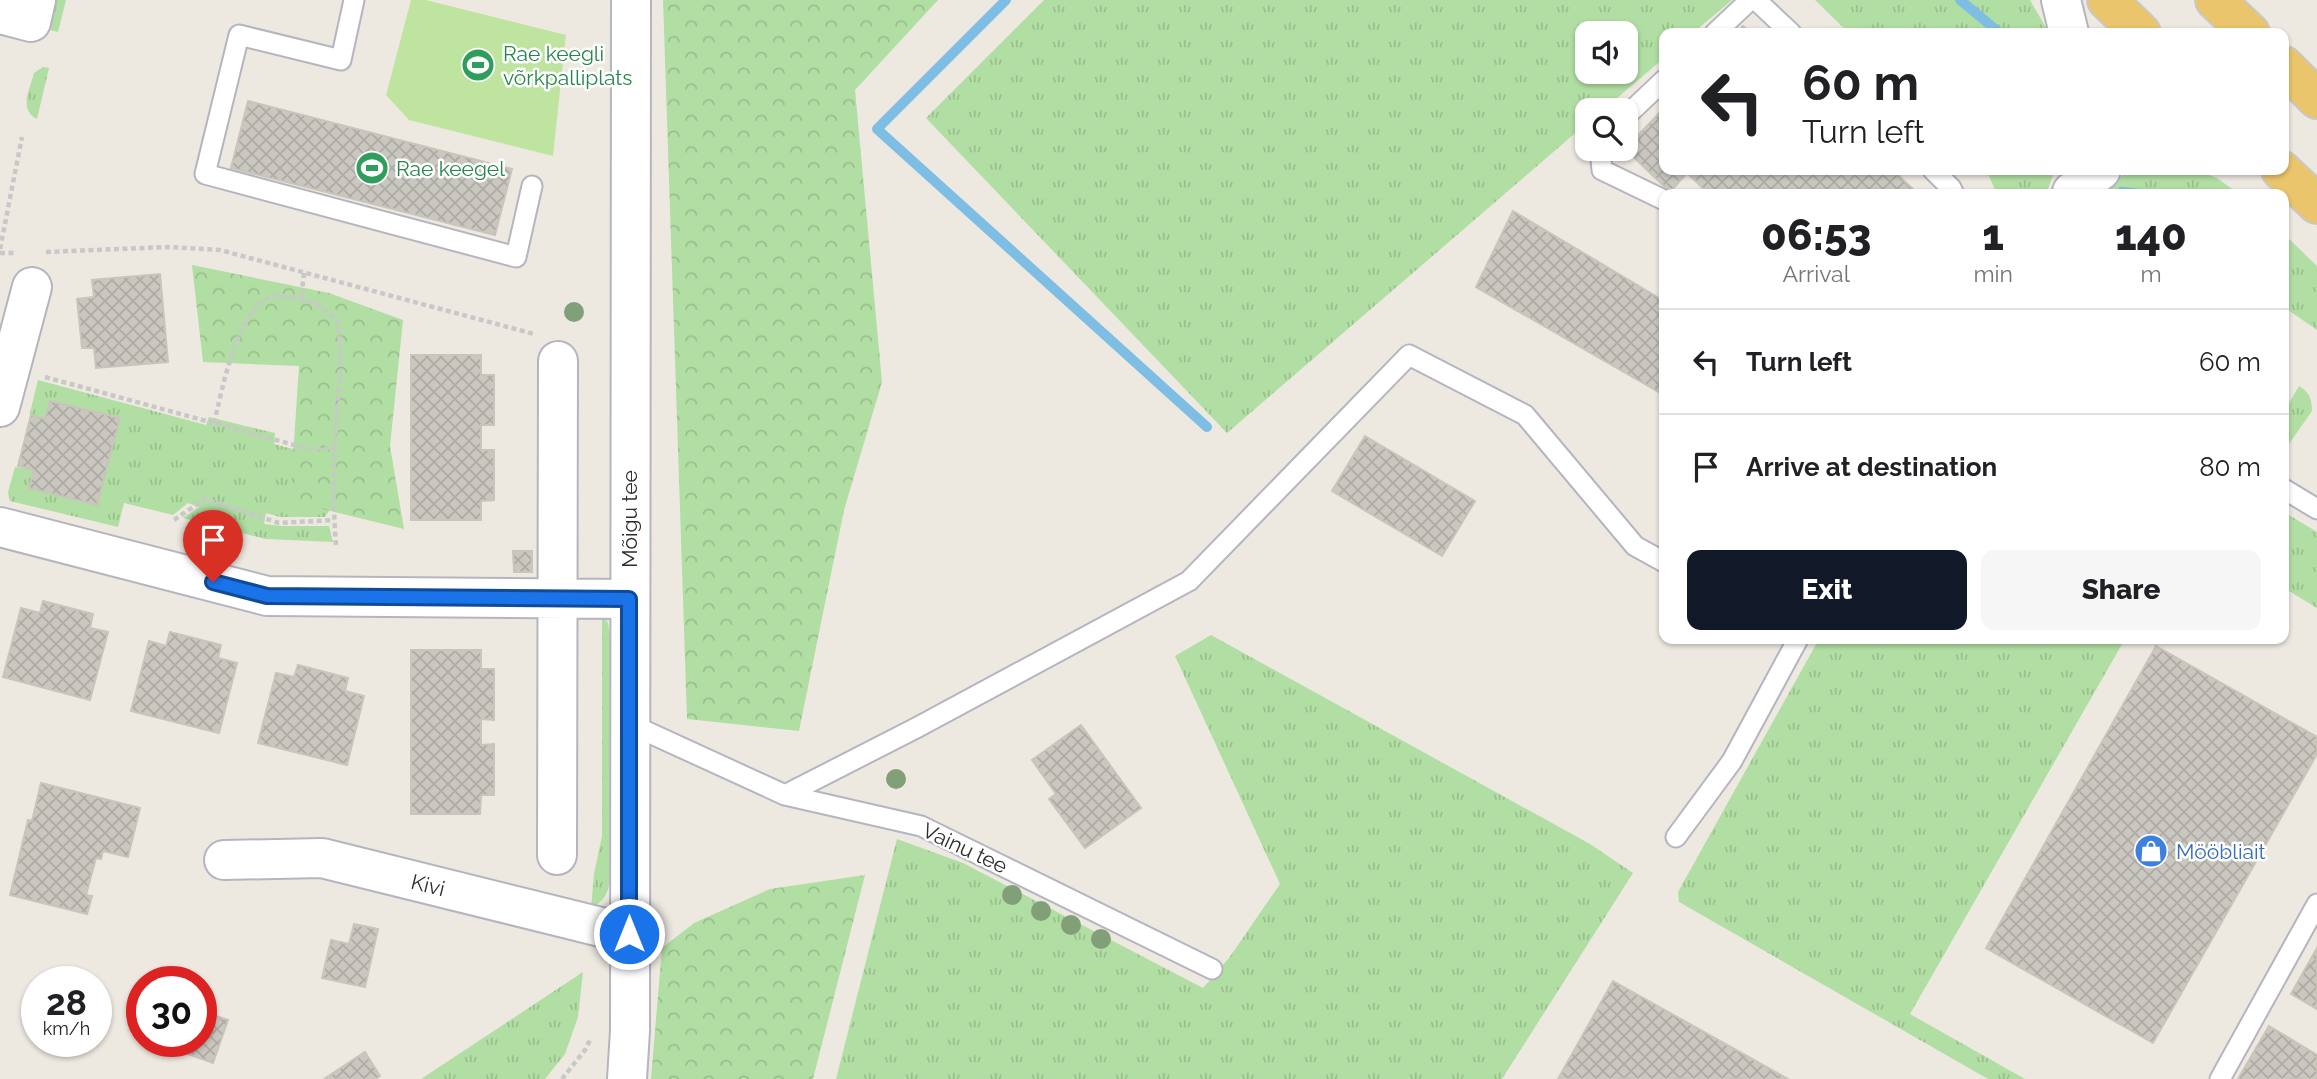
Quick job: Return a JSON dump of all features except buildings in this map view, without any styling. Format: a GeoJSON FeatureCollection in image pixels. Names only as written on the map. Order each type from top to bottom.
{"type":"FeatureCollection","features":[{"type":"Feature","properties":{"kind":"highway"},"geometry":{"type":"LineString","coordinates":[[2107,0],[2136,28]]}},
{"type":"Feature","properties":{"kind":"highway"},"geometry":{"type":"LineString","coordinates":[[2215,0],[2245,28]]}},
{"type":"Feature","properties":{"kind":"highway"},"geometry":{"type":"LineString","coordinates":[[2289,71],[2317,99]]}},
{"type":"Feature","properties":{"kind":"highway"},"geometry":{"type":"LineString","coordinates":[[2283,175],[2317,204]]}},
{"type":"Feature","properties":{"kind":"street"},"geometry":{"type":"LineString","coordinates":[[0,15],[31,22],[36,0]]}},
{"type":"Feature","properties":{"kind":"street","name":"Mõigu tee"},"geometry":{"type":"LineString","coordinates":[[626,1079],[630,1031],[631,0]]}},
{"type":"Feature","properties":{"kind":"street"},"geometry":{"type":"LineString","coordinates":[[2061,0],[2068,28]]}},
{"type":"Feature","properties":{"kind":"street"},"geometry":{"type":"LineString","coordinates":[[0,407],[25,270]]}},
{"type":"Feature","properties":{"kind":"street"},"geometry":{"type":"LineString","coordinates":[[550,349],[559,598],[557,855]]}},
{"type":"Feature","properties":{"kind":"street"},"geometry":{"type":"LineString","coordinates":[[0,527],[267,596],[629,599]]}},
{"type":"Feature","properties":{"kind":"street","name":"Kivi"},"geometry":{"type":"LineString","coordinates":[[224,860],[322,858],[629,934]]}},
{"type":"Feature","properties":{"kind":"lane"},"geometry":{"type":"LineString","coordinates":[[354,0],[341,61],[239,35],[205,174],[516,257],[532,186]]}},
{"type":"Feature","properties":{"kind":"lane"},"geometry":{"type":"LineString","coordinates":[[1720,28],[1750,0]]}},
{"type":"Feature","properties":{"kind":"lane"},"geometry":{"type":"LineString","coordinates":[[1756,0],[1785,28]]}},
{"type":"Feature","properties":{"kind":"lane"},"geometry":{"type":"LineString","coordinates":[[1638,105],[1659,85]]}},
{"type":"Feature","properties":{"kind":"lane"},"geometry":{"type":"LineString","coordinates":[[1601,161],[1602,170],[1659,198]]}},
{"type":"Feature","properties":{"kind":"lane"},"geometry":{"type":"LineString","coordinates":[[1938,175],[1952,189]]}},
{"type":"Feature","properties":{"kind":"lane"},"geometry":{"type":"LineString","coordinates":[[785,796],[1189,581],[1409,355],[1525,415],[1635,546],[1659,559]]}},
{"type":"Feature","properties":{"kind":"lane"},"geometry":{"type":"LineString","coordinates":[[2289,492],[2317,509]]}},
{"type":"Feature","properties":{"kind":"lane"},"geometry":{"type":"LineString","coordinates":[[1676,836],[1732,761],[1795,644]]}},
{"type":"Feature","properties":{"kind":"lane","name":"Vainu tee"},"geometry":{"type":"LineString","coordinates":[[630,724],[785,796],[921,826],[1212,970]]}},
{"type":"Feature","properties":{"kind":"lane"},"geometry":{"type":"LineString","coordinates":[[2220,1079],[2317,904]]}},
{"type":"Feature","properties":{"kind":"path"},"geometry":{"type":"LineString","coordinates":[[22,137],[0,251],[25,270]]}},
{"type":"Feature","properties":{"kind":"path"},"geometry":{"type":"LineString","coordinates":[[45,252],[168,247],[220,250],[304,273],[550,349]]}},
{"type":"Feature","properties":{"kind":"path"},"geometry":{"type":"LineString","coordinates":[[302,299],[304,273]]}},
{"type":"Feature","properties":{"kind":"path"},"geometry":{"type":"LineString","coordinates":[[214,422],[233,350],[247,321],[268,299],[284,296],[302,299],[317,304],[337,320],[342,344],[335,448],[334,520],[337,546]]}},
{"type":"Feature","properties":{"kind":"path"},"geometry":{"type":"LineString","coordinates":[[34,374],[309,449],[335,448]]}},
{"type":"Feature","properties":{"kind":"path"},"geometry":{"type":"LineString","coordinates":[[174,520],[205,499],[279,523],[334,520]]}},
{"type":"Feature","properties":{"kind":"green space"},"geometry":{"type":"Polygon","coordinates":[[[52,0],[66,0],[58,32],[50,30],[46,21],[52,0]]]}},
{"type":"Feature","properties":{"kind":"green space","name":"Rae keegli võrkpalliplats"},"geometry":{"type":"Polygon","coordinates":[[[411,0],[426,0],[566,35],[553,156],[409,120],[386,95],[411,0]]]}},
{"type":"Feature","properties":{"kind":"green space"},"geometry":{"type":"Polygon","coordinates":[[[663,0],[938,0],[855,90],[882,382],[844,510],[799,731],[687,719],[663,0]]]}},
{"type":"Feature","properties":{"kind":"green space"},"geometry":{"type":"Polygon","coordinates":[[[1044,0],[1732,0],[1699,28],[1659,28],[1659,62],[1638,80],[1638,21],[1575,21],[1575,84],[1634,84],[1617,98],[1575,98],[1575,133],[1227,433],[926,118],[1044,0]]]}},
{"type":"Feature","properties":{"kind":"green space"},"geometry":{"type":"Polygon","coordinates":[[[1815,0],[2030,0],[2046,28],[1844,28],[1815,0]]]}},
{"type":"Feature","properties":{"kind":"green space"},"geometry":{"type":"Polygon","coordinates":[[[43,67],[49,68],[37,119],[28,110],[27,98],[34,73],[43,67]]]}},
{"type":"Feature","properties":{"kind":"green space"},"geometry":{"type":"Polygon","coordinates":[[[1988,175],[2053,175],[2048,189],[1995,189],[1988,175]]]}},
{"type":"Feature","properties":{"kind":"green space"},"geometry":{"type":"Polygon","coordinates":[[[2123,175],[2209,175],[2232,189],[2105,189],[2123,175]]]}},
{"type":"Feature","properties":{"kind":"green space"},"geometry":{"type":"Polygon","coordinates":[[[2289,239],[2317,266],[2317,330],[2289,310],[2289,239]]]}},
{"type":"Feature","properties":{"kind":"green space"},"geometry":{"type":"Polygon","coordinates":[[[192,265],[329,293],[403,320],[390,446],[404,529],[290,501],[299,366],[203,362],[192,265]]]}},
{"type":"Feature","properties":{"kind":"green space"},"geometry":{"type":"Polygon","coordinates":[[[38,380],[206,425],[209,417],[275,433],[274,444],[312,454],[331,508],[325,517],[280,517],[266,513],[264,524],[329,526],[333,542],[266,539],[183,518],[199,507],[188,503],[173,515],[124,503],[118,527],[10,501],[8,492],[15,467],[34,470],[29,488],[97,505],[120,418],[51,401],[45,419],[31,415],[38,380]]]}},
{"type":"Feature","properties":{"kind":"green space"},"geometry":{"type":"Polygon","coordinates":[[[2299,386],[2309,396],[2312,411],[2289,444],[2289,403],[2299,386]]]}},
{"type":"Feature","properties":{"kind":"green space"},"geometry":{"type":"Polygon","coordinates":[[[2289,515],[2317,532],[2317,608],[2289,591],[2289,515]]]}},
{"type":"Feature","properties":{"kind":"green space"},"geometry":{"type":"Polygon","coordinates":[[[602,613],[608,623],[610,635],[611,865],[606,895],[591,909],[594,874],[602,836],[602,613]]]}},
{"type":"Feature","properties":{"kind":"green space"},"geometry":{"type":"Polygon","coordinates":[[[1211,635],[1590,844],[1633,873],[1502,1079],[836,1079],[897,839],[963,863],[1203,988],[1229,958],[1280,884],[1175,656],[1211,635]]]}},
{"type":"Feature","properties":{"kind":"green space"},"geometry":{"type":"Polygon","coordinates":[[[1816,644],[2122,644],[1910,1014],[2025,1079],[1988,1079],[1679,902],[1678,892],[1816,644]]]}},
{"type":"Feature","properties":{"kind":"green space"},"geometry":{"type":"Polygon","coordinates":[[[865,875],[813,1079],[651,1079],[662,948],[694,923],[770,889],[865,875]]]}},
{"type":"Feature","properties":{"kind":"green space"},"geometry":{"type":"Polygon","coordinates":[[[583,972],[578,1017],[565,1054],[545,1079],[421,1079],[583,972]]]}},
{"type":"Feature","properties":{"kind":"waterway"},"geometry":{"type":"LineString","coordinates":[[1006,0],[877,129],[1207,427]]}},
{"type":"Feature","properties":{"kind":"waterway"},"geometry":{"type":"LineString","coordinates":[[1960,0],[1994,28]]}},
{"type":"Feature","properties":{"kind":"place","name":"Rae keegli võrkpalliplats"},"geometry":{"type":"Point","coordinates":[478,65]}},
{"type":"Feature","properties":{"kind":"place","name":"Rae keegel"},"geometry":{"type":"Point","coordinates":[372,168]}},
{"type":"Feature","properties":{"kind":"place","name":"Mööbliait"},"geometry":{"type":"Point","coordinates":[2151,851]}},
{"type":"Feature","properties":{"kind":"route"},"geometry":{"type":"LineString","coordinates":[[213,582],[267,596],[629,599],[629,934]]}}]}
